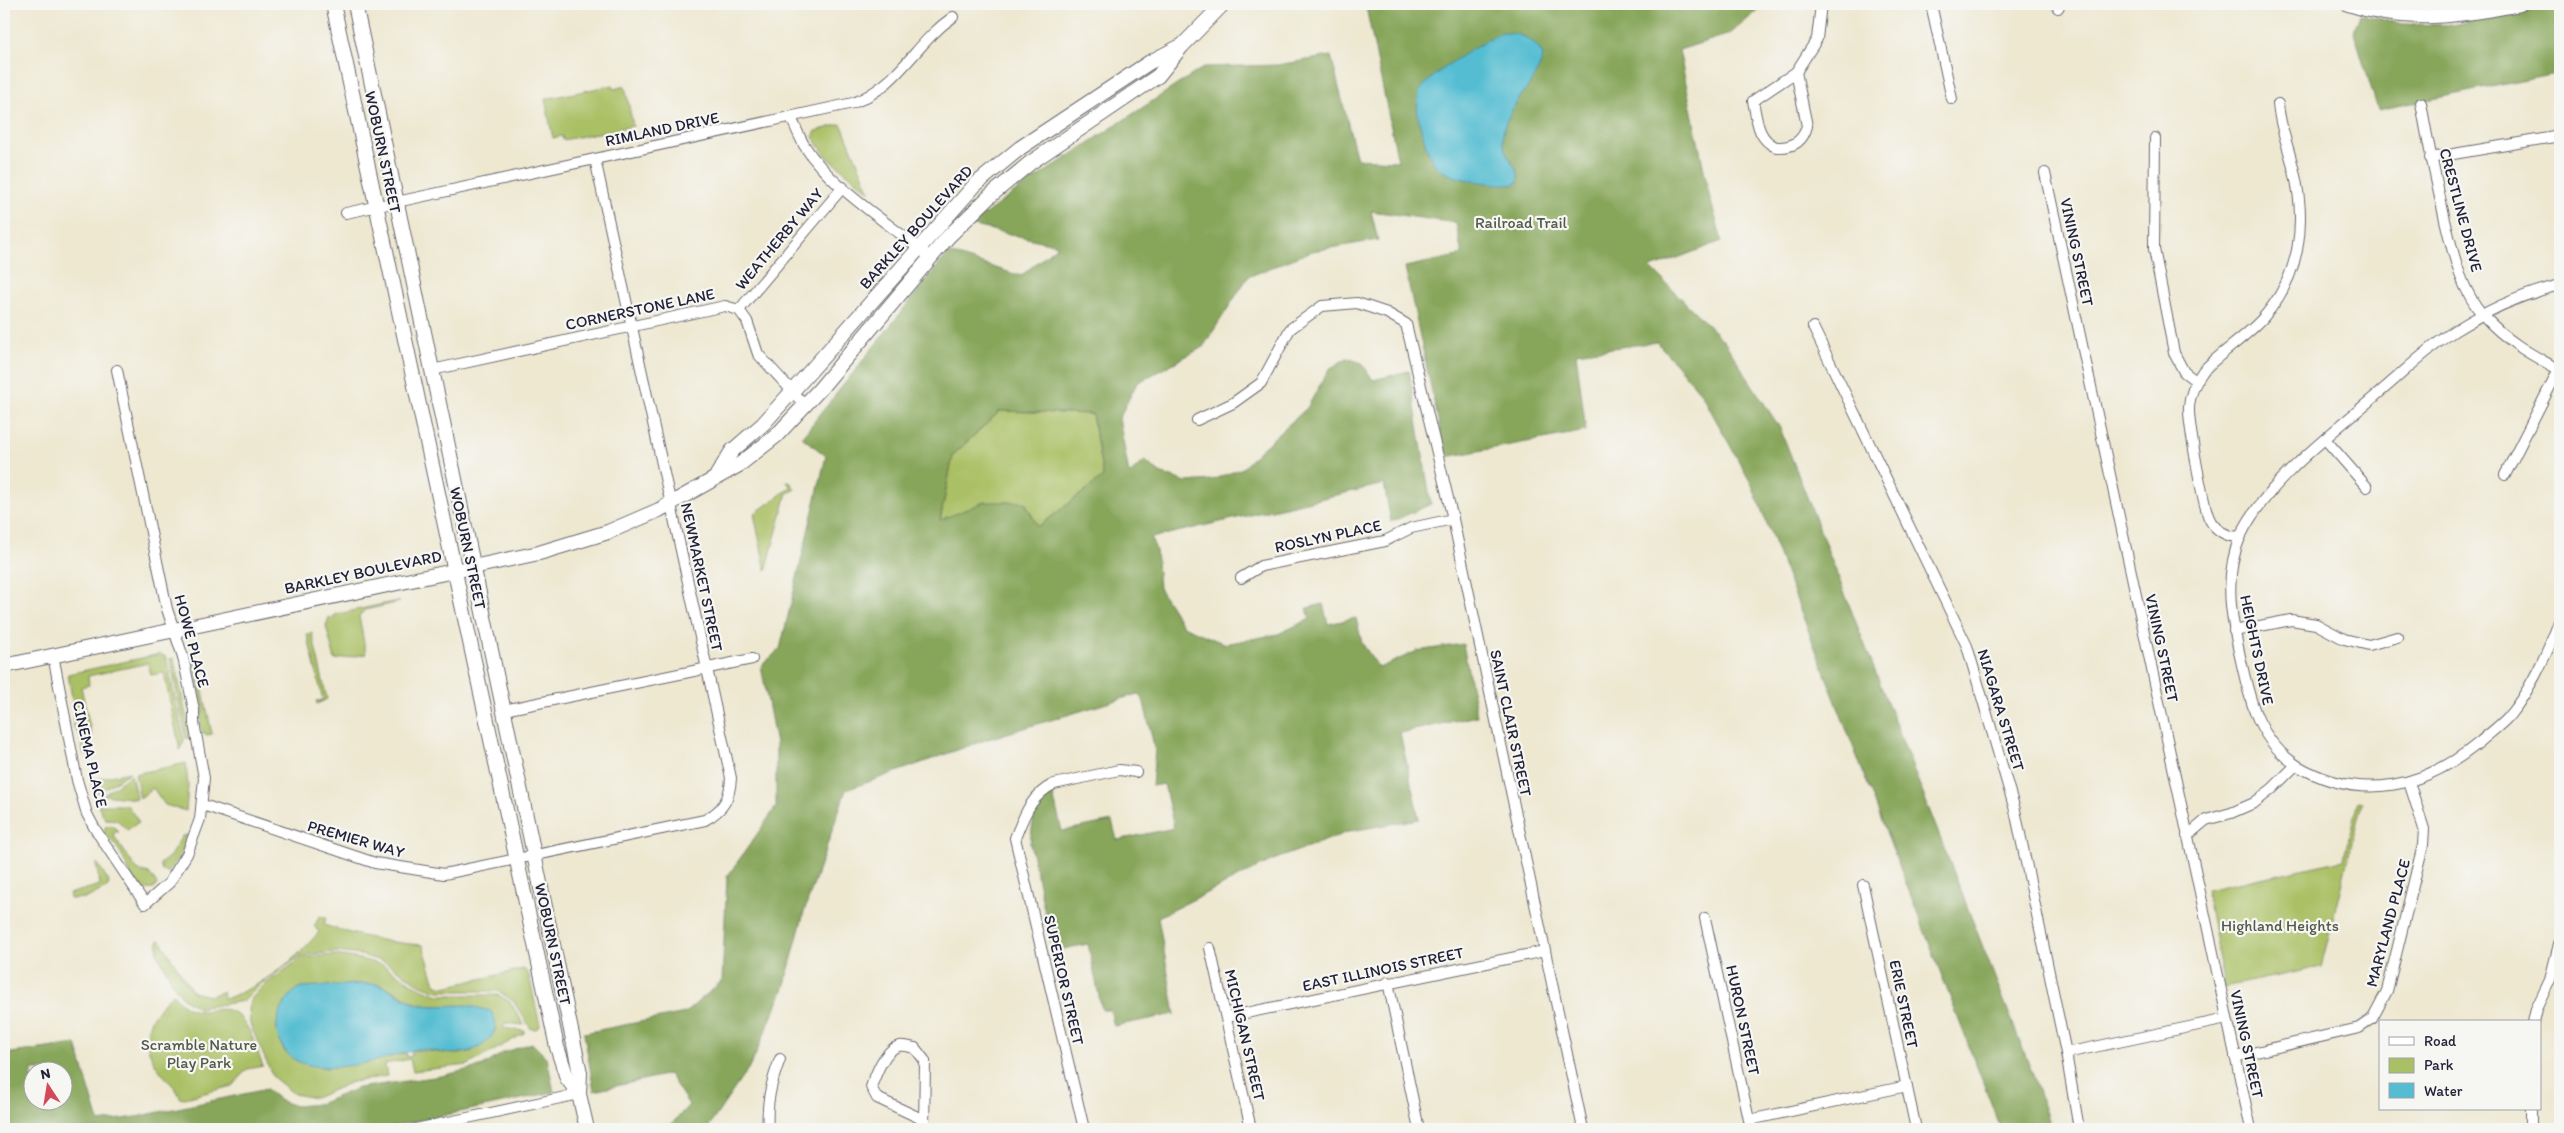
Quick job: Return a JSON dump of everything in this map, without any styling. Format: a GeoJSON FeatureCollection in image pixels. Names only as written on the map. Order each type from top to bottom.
{"type":"FeatureCollection","features":[{"type":"Feature","properties":{"kind":"main road","name":"WOBURN STREET"},"geometry":{"type":"LineString","coordinates":[[333,4],[557,1047],[567,1078],[579,1094]]}},
{"type":"Feature","properties":{"kind":"main road","name":"WOBURN STREET"},"geometry":{"type":"LineString","coordinates":[[355,4],[580,1073],[579,1094],[587,1129]]}},
{"type":"Feature","properties":{"kind":"main road","name":"BARKLEY BOULEVARD"},"geometry":{"type":"LineString","coordinates":[[4,666],[539,553],[600,536],[671,504],[716,476],[739,465],[768,442],[805,405],[948,237],[990,196],[1030,163],[1158,76],[1182,46],[1223,4]]}},
{"type":"Feature","properties":{"kind":"main road"},"geometry":{"type":"LineString","coordinates":[[2348,4],[2384,14],[2428,11],[2461,15],[2520,4]]}},
{"type":"Feature","properties":{"kind":"main road","name":"BARKLEY BOULEVARD"},"geometry":{"type":"LineString","coordinates":[[716,476],[732,451],[763,424],[974,186],[1020,148],[1150,62],[1182,46]]}},
{"type":"Feature","properties":{"kind":"street"},"geometry":{"type":"LineString","coordinates":[[1796,72],[1807,126],[1805,134],[1795,144],[1776,147],[1763,139],[1759,132],[1753,101],[1796,72],[1817,39],[1821,4]]}},
{"type":"Feature","properties":{"kind":"street"},"geometry":{"type":"LineString","coordinates":[[1931,4],[1952,99]]}},
{"type":"Feature","properties":{"kind":"street","name":"RIMLAND DRIVE"},"geometry":{"type":"LineString","coordinates":[[346,213],[853,104],[869,97],[886,85],[939,26],[953,17]]}},
{"type":"Feature","properties":{"kind":"street"},"geometry":{"type":"LineString","coordinates":[[2240,536],[2231,536],[2220,531],[2212,522],[2207,512],[2189,415],[2190,398],[2196,381],[2212,361],[2263,318],[2278,298],[2294,264],[2300,237],[2300,204],[2278,104]]}},
{"type":"Feature","properties":{"kind":"street","name":"CRESTLINE DRIVE"},"geometry":{"type":"LineString","coordinates":[[2421,104],[2430,158],[2457,268],[2473,302],[2482,314],[2520,348],[2559,369]]}},
{"type":"Feature","properties":{"kind":"street"},"geometry":{"type":"LineString","coordinates":[[791,117],[803,144],[842,187],[930,258]]}},
{"type":"Feature","properties":{"kind":"street"},"geometry":{"type":"LineString","coordinates":[[2430,158],[2560,136]]}},
{"type":"Feature","properties":{"kind":"street"},"geometry":{"type":"LineString","coordinates":[[2155,138],[2154,249],[2174,354],[2184,372],[2196,381]]}},
{"type":"Feature","properties":{"kind":"street","name":"NEWMARKET STREET"},"geometry":{"type":"LineString","coordinates":[[534,856],[705,820],[715,814],[725,804],[730,794],[731,778],[595,159]]}},
{"type":"Feature","properties":{"kind":"street","name":"VINING STREET"},"geometry":{"type":"LineString","coordinates":[[2045,173],[2250,1129]]}},
{"type":"Feature","properties":{"kind":"street","name":"WEATHERBY WAY"},"geometry":{"type":"LineString","coordinates":[[739,310],[842,187]]}},
{"type":"Feature","properties":{"kind":"street","name":"HEIGHTS DRIVE"},"geometry":{"type":"LineString","coordinates":[[2560,285],[2531,292],[2482,314],[2438,343],[2325,440],[2270,492],[2240,536],[2229,582],[2234,631],[2251,704],[2259,725],[2281,755],[2296,765],[2323,778],[2355,787],[2377,787],[2409,782],[2431,774],[2456,760],[2509,716],[2550,648],[2560,619]]}},
{"type":"Feature","properties":{"kind":"street","name":"SAINT CLAIR STREET"},"geometry":{"type":"LineString","coordinates":[[1197,420],[1233,403],[1261,383],[1290,329],[1322,306],[1357,303],[1387,313],[1406,324],[1453,520],[1583,1129]]}},
{"type":"Feature","properties":{"kind":"street","name":"CORNERSTONE LANE"},"geometry":{"type":"LineString","coordinates":[[432,370],[724,306],[739,310],[747,321],[758,354],[805,405]]}},
{"type":"Feature","properties":{"kind":"street","name":"NIAGARA STREET"},"geometry":{"type":"LineString","coordinates":[[1813,328],[1967,646],[2015,810],[2066,1052],[2079,1129]]}},
{"type":"Feature","properties":{"kind":"street"},"geometry":{"type":"LineString","coordinates":[[2505,475],[2559,369]]}},
{"type":"Feature","properties":{"kind":"street","name":"HOWE PLACE"},"geometry":{"type":"LineString","coordinates":[[117,370],[158,561],[160,580],[182,657],[194,710],[194,723],[203,768],[203,804],[196,835],[182,863],[169,883],[144,904]]}},
{"type":"Feature","properties":{"kind":"street"},"geometry":{"type":"LineString","coordinates":[[2325,440],[2367,487]]}},
{"type":"Feature","properties":{"kind":"street","name":"ROSLYN PLACE"},"geometry":{"type":"LineString","coordinates":[[1241,578],[1261,566],[1385,540],[1411,528],[1453,520]]}},
{"type":"Feature","properties":{"kind":"street"},"geometry":{"type":"LineString","coordinates":[[2234,631],[2291,620],[2316,624],[2344,638],[2369,645],[2397,637]]}},
{"type":"Feature","properties":{"kind":"street","name":"CINEMA PLACE"},"geometry":{"type":"LineString","coordinates":[[53,656],[77,780],[87,814],[144,904]]}},
{"type":"Feature","properties":{"kind":"street"},"geometry":{"type":"LineString","coordinates":[[504,710],[752,659]]}},
{"type":"Feature","properties":{"kind":"street"},"geometry":{"type":"LineString","coordinates":[[2186,836],[2206,820],[2231,813],[2254,802],[2272,789],[2296,765]]}},
{"type":"Feature","properties":{"kind":"street","name":"SUPERIOR STREET"},"geometry":{"type":"LineString","coordinates":[[1084,1129],[1015,838],[1024,814],[1044,789],[1054,784],[1119,770],[1136,772]]}},
{"type":"Feature","properties":{"kind":"street","name":"MARYLAND PLACE"},"geometry":{"type":"LineString","coordinates":[[2236,1057],[2359,1028],[2372,1018],[2387,991],[2423,845],[2422,820],[2409,782]]}},
{"type":"Feature","properties":{"kind":"street","name":"PREMIER WAY"},"geometry":{"type":"LineString","coordinates":[[203,804],[375,863],[398,868],[455,873],[534,856]]}},
{"type":"Feature","properties":{"kind":"street","name":"ERIE STREET"},"geometry":{"type":"LineString","coordinates":[[1863,885],[1916,1129]]}},
{"type":"Feature","properties":{"kind":"street","name":"HURON STREET"},"geometry":{"type":"LineString","coordinates":[[1705,918],[1750,1125]]}},
{"type":"Feature","properties":{"kind":"street"},"geometry":{"type":"LineString","coordinates":[[2534,1020],[2536,1009],[2550,980],[2560,940]]}},
{"type":"Feature","properties":{"kind":"street","name":"MICHIGAN STREET"},"geometry":{"type":"LineString","coordinates":[[1210,948],[1251,1129]]}},
{"type":"Feature","properties":{"kind":"street","name":"EAST ILLINOIS STREET"},"geometry":{"type":"LineString","coordinates":[[1227,1017],[1544,951]]}},
{"type":"Feature","properties":{"kind":"street"},"geometry":{"type":"LineString","coordinates":[[1388,982],[1419,1129]]}},
{"type":"Feature","properties":{"kind":"street"},"geometry":{"type":"LineString","coordinates":[[2066,1052],[2227,1019]]}},
{"type":"Feature","properties":{"kind":"street"},"geometry":{"type":"LineString","coordinates":[[900,1045],[915,1048],[925,1061],[924,1124],[877,1098],[872,1087],[878,1070],[891,1050],[900,1045]]}},
{"type":"Feature","properties":{"kind":"street"},"geometry":{"type":"LineString","coordinates":[[768,1129],[766,1104],[772,1079],[780,1059]]}},
{"type":"Feature","properties":{"kind":"street"},"geometry":{"type":"LineString","coordinates":[[1750,1125],[1907,1086]]}},
{"type":"Feature","properties":{"kind":"street"},"geometry":{"type":"LineString","coordinates":[[417,1129],[579,1094]]}},
{"type":"Feature","properties":{"kind":"street"},"geometry":{"type":"LineString","coordinates":[[2531,1110],[2531,1129]]}},
{"type":"Feature","properties":{"kind":"green space","name":"Railroad Trail"},"geometry":{"type":"Polygon","coordinates":[[[1363,4],[1756,4],[1756,12],[1730,34],[1679,50],[1709,194],[1722,241],[1651,268],[1724,341],[1780,428],[2033,1075],[2051,1129],[2001,1129],[1752,485],[1701,393],[1657,342],[1576,353],[1586,431],[1446,457],[1405,267],[1462,255],[1456,223],[1371,211],[1378,240],[1312,251],[1248,277],[1203,347],[1137,383],[1119,418],[1129,474],[1145,461],[1160,473],[1186,482],[1212,480],[1243,468],[1307,408],[1329,369],[1347,358],[1362,363],[1373,380],[1409,371],[1431,504],[1391,522],[1384,484],[1151,538],[1156,550],[1159,588],[1183,626],[1225,644],[1278,634],[1310,619],[1307,608],[1323,604],[1328,624],[1356,618],[1362,643],[1379,668],[1417,651],[1463,644],[1477,716],[1400,733],[1419,819],[1351,831],[1273,860],[1158,917],[1175,1014],[1114,1026],[1110,1010],[1102,1010],[1088,944],[1053,951],[1030,843],[1034,814],[1052,791],[1062,831],[1112,821],[1117,840],[1174,828],[1164,784],[1152,786],[1155,750],[1143,699],[1137,694],[988,739],[846,790],[804,912],[784,988],[752,1063],[707,1129],[667,1129],[689,1105],[669,1074],[594,1091],[584,1033],[685,1013],[722,981],[727,877],[776,807],[776,744],[761,666],[780,649],[826,456],[802,437],[948,253],[1021,276],[1058,245],[970,225],[1022,187],[1204,67],[1277,65],[1331,56],[1357,159],[1398,161],[1366,7],[1363,4]],[[1000,411],[953,455],[940,520],[984,502],[1025,502],[1038,527],[1103,477],[1092,414],[1000,411]]]}},
{"type":"Feature","properties":{"kind":"green space"},"geometry":{"type":"Polygon","coordinates":[[[2560,4],[2560,73],[2378,110],[2354,32],[2360,14],[2402,24],[2452,25],[2560,4]]]}},
{"type":"Feature","properties":{"kind":"green space"},"geometry":{"type":"Polygon","coordinates":[[[613,85],[614,89],[625,86],[633,126],[563,140],[562,136],[553,138],[545,99],[613,85]]]}},
{"type":"Feature","properties":{"kind":"green space"},"geometry":{"type":"Polygon","coordinates":[[[841,124],[870,192],[827,157],[813,137],[816,131],[841,124]]]}},
{"type":"Feature","properties":{"kind":"green space"},"geometry":{"type":"Polygon","coordinates":[[[1000,411],[1092,414],[1103,477],[1038,527],[1025,502],[940,521],[953,455],[1000,411]]]}},
{"type":"Feature","properties":{"kind":"green space"},"geometry":{"type":"Polygon","coordinates":[[[786,481],[791,483],[795,490],[787,493],[766,571],[754,514],[791,487],[786,481]]]}},
{"type":"Feature","properties":{"kind":"green space"},"geometry":{"type":"Polygon","coordinates":[[[392,602],[400,602],[365,610],[359,616],[366,654],[335,660],[326,626],[329,617],[334,618],[334,615],[392,602]]]}},
{"type":"Feature","properties":{"kind":"green space"},"geometry":{"type":"Polygon","coordinates":[[[312,633],[327,699],[317,704],[316,701],[323,700],[307,634],[312,633]]]}},
{"type":"Feature","properties":{"kind":"green space"},"geometry":{"type":"Polygon","coordinates":[[[195,653],[212,734],[207,735],[202,732],[200,721],[203,710],[192,656],[195,653]]]}},
{"type":"Feature","properties":{"kind":"green space"},"geometry":{"type":"Polygon","coordinates":[[[160,654],[166,657],[184,740],[180,750],[164,673],[151,675],[148,663],[88,676],[89,685],[81,687],[92,736],[89,737],[93,754],[84,755],[80,736],[73,726],[74,709],[68,674],[160,654]]]}},
{"type":"Feature","properties":{"kind":"green space"},"geometry":{"type":"Polygon","coordinates":[[[170,658],[174,659],[191,738],[186,738],[170,658]]]}},
{"type":"Feature","properties":{"kind":"green space"},"geometry":{"type":"Polygon","coordinates":[[[186,763],[188,786],[186,811],[165,805],[153,788],[140,798],[135,774],[186,763]]]}},
{"type":"Feature","properties":{"kind":"green space"},"geometry":{"type":"Polygon","coordinates":[[[130,772],[95,795],[91,780],[130,772]]]}},
{"type":"Feature","properties":{"kind":"green space"},"geometry":{"type":"Polygon","coordinates":[[[131,775],[137,799],[103,795],[131,775]]]}},
{"type":"Feature","properties":{"kind":"green space","name":"Highland Heights"},"geometry":{"type":"Polygon","coordinates":[[[2358,801],[2362,802],[2321,967],[2224,987],[2206,890],[2343,860],[2358,801]]]}},
{"type":"Feature","properties":{"kind":"green space"},"geometry":{"type":"Polygon","coordinates":[[[98,805],[127,805],[139,822],[127,830],[117,820],[105,819],[98,805]]]}},
{"type":"Feature","properties":{"kind":"green space"},"geometry":{"type":"Polygon","coordinates":[[[112,825],[119,832],[114,832],[114,836],[137,870],[149,873],[157,884],[155,888],[142,888],[136,883],[116,845],[104,833],[105,827],[112,825]]]}},
{"type":"Feature","properties":{"kind":"green space"},"geometry":{"type":"Polygon","coordinates":[[[188,835],[181,854],[169,872],[162,871],[160,864],[170,856],[182,836],[188,835]]]}},
{"type":"Feature","properties":{"kind":"green space"},"geometry":{"type":"Polygon","coordinates":[[[96,864],[98,864],[109,882],[108,887],[87,898],[70,899],[69,894],[100,885],[96,864]]]}},
{"type":"Feature","properties":{"kind":"green space"},"geometry":{"type":"Polygon","coordinates":[[[320,916],[326,918],[324,925],[385,941],[423,945],[435,984],[444,987],[524,969],[529,975],[540,1026],[536,1029],[531,1029],[513,1001],[498,991],[437,991],[421,985],[385,962],[361,955],[336,952],[302,955],[262,983],[244,1001],[199,1008],[184,999],[175,987],[157,953],[158,941],[160,940],[193,992],[209,996],[222,992],[225,999],[265,980],[288,963],[319,932],[314,926],[320,916]]]}},
{"type":"Feature","properties":{"kind":"green space"},"geometry":{"type":"Polygon","coordinates":[[[336,955],[383,965],[418,987],[438,995],[498,995],[510,1002],[524,1025],[505,1023],[503,1028],[525,1031],[523,1034],[468,1065],[413,1071],[410,1059],[385,1064],[387,1076],[352,1082],[315,1098],[294,1094],[273,1077],[250,1024],[249,1006],[252,998],[263,986],[303,957],[336,955]],[[358,984],[289,998],[277,1024],[278,1036],[285,1052],[326,1068],[406,1053],[407,1057],[412,1056],[411,1051],[415,1050],[459,1054],[472,1051],[495,1031],[493,1014],[484,1010],[466,1007],[428,1006],[411,1001],[388,988],[358,984]]]}},
{"type":"Feature","properties":{"kind":"green space","name":"Scramble Nature Play Park"},"geometry":{"type":"Polygon","coordinates":[[[173,994],[182,1004],[191,1009],[206,1011],[221,1009],[229,1010],[236,1014],[246,1025],[253,1038],[263,1066],[247,1069],[232,1086],[181,1099],[152,1057],[147,1037],[148,1028],[157,1010],[173,994]]]}},
{"type":"Feature","properties":{"kind":"green space"},"geometry":{"type":"Polygon","coordinates":[[[532,1043],[547,1058],[554,1092],[380,1129],[4,1129],[4,1054],[76,1044],[99,1122],[136,1117],[267,1089],[279,1100],[296,1106],[319,1104],[358,1088],[441,1076],[483,1066],[503,1053],[532,1043]]]}},
{"type":"Feature","properties":{"kind":"water"},"geometry":{"type":"Polygon","coordinates":[[[1501,33],[1525,37],[1543,55],[1536,74],[1512,109],[1504,129],[1504,146],[1519,177],[1518,182],[1512,185],[1471,181],[1442,171],[1432,161],[1428,152],[1420,125],[1418,110],[1420,91],[1425,84],[1469,51],[1501,33]]]}},
{"type":"Feature","properties":{"kind":"water"},"geometry":{"type":"Polygon","coordinates":[[[379,984],[416,1004],[432,1006],[466,1005],[491,1011],[494,1016],[495,1030],[490,1038],[479,1047],[458,1054],[418,1049],[363,1063],[324,1067],[306,1064],[292,1058],[282,1046],[277,1030],[279,1013],[288,998],[301,987],[379,984]]]}}]}
